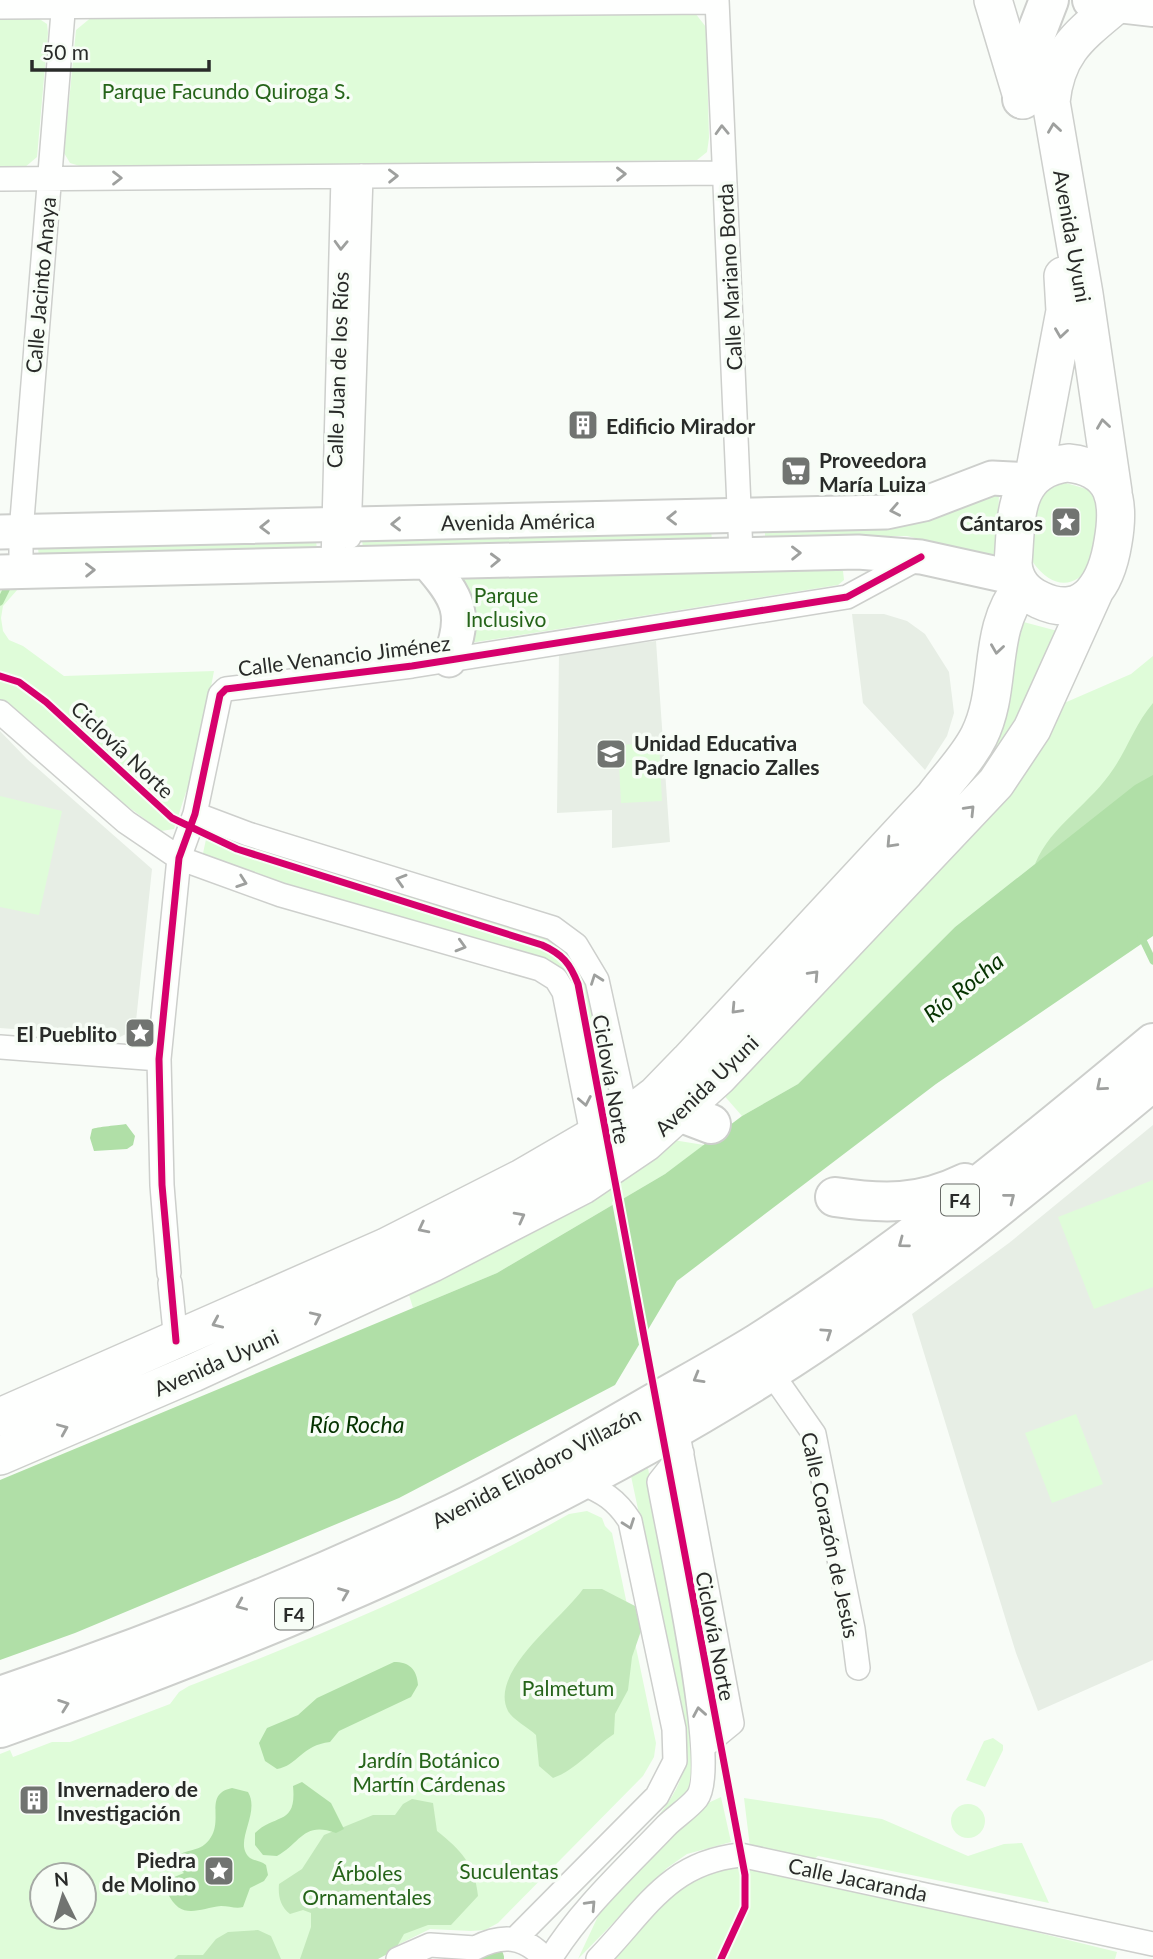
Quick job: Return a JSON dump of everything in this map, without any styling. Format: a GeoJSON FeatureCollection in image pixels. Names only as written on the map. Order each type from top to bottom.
{"type":"FeatureCollection","features":[{"type":"Feature","properties":{"kind":"highway"},"geometry":{"type":"LineString","coordinates":[[1023,99],[1024,65],[1049,0]]}},
{"type":"Feature","properties":{"kind":"highway","name":"Avenida Eliodoro Villazón"},"geometry":{"type":"LineString","coordinates":[[0,1696],[131,1652],[381,1546],[491,1494],[757,1344],[878,1262],[1014,1160],[1153,1043]]}},
{"type":"Feature","properties":{"kind":"highway","name":"Avenida Eliodoro Villazón"},"geometry":{"type":"LineString","coordinates":[[0,1728],[149,1673],[398,1571],[580,1482],[679,1440],[770,1371],[896,1286],[1018,1192],[1153,1081]]}},
{"type":"Feature","properties":{"kind":"highway"},"geometry":{"type":"LineString","coordinates":[[627,1117],[696,1118]]}},
{"type":"Feature","properties":{"kind":"highway"},"geometry":{"type":"LineString","coordinates":[[835,1197],[879,1203],[921,1199],[956,1187],[1014,1160]]}},
{"type":"Feature","properties":{"kind":"main road","name":"Avenida Uyuni"},"geometry":{"type":"LineString","coordinates":[[993,0],[1023,99],[1063,279],[1065,311],[1032,477]]}},
{"type":"Feature","properties":{"kind":"main road","name":"Avenida Uyuni"},"geometry":{"type":"LineString","coordinates":[[1113,492],[1084,294],[1051,102],[1054,76],[1062,56],[1121,4]]}},
{"type":"Feature","properties":{"kind":"main road"},"geometry":{"type":"LineString","coordinates":[[1056,464],[1080,464],[1101,476],[1113,492],[1117,512],[1109,566],[1094,592],[1077,602],[1056,605],[1037,599],[1019,583],[1013,563],[1018,506],[1032,477],[1056,464]]}},
{"type":"Feature","properties":{"kind":"main road","name":"Avenida América"},"geometry":{"type":"LineString","coordinates":[[10,532],[886,512],[925,504],[992,478],[1032,477]]}},
{"type":"Feature","properties":{"kind":"main road","name":"Avenida América"},"geometry":{"type":"LineString","coordinates":[[11,571],[858,552],[920,557],[1019,583]]}},
{"type":"Feature","properties":{"kind":"main road"},"geometry":{"type":"LineString","coordinates":[[427,562],[458,604],[460,623],[449,660]]}},
{"type":"Feature","properties":{"kind":"main road","name":"Avenida Uyuni"},"geometry":{"type":"LineString","coordinates":[[0,1417],[386,1247],[593,1139],[656,1095],[934,797],[964,758],[980,735],[1001,624],[1019,583]]}},
{"type":"Feature","properties":{"kind":"main road","name":"Avenida Uyuni"},"geometry":{"type":"LineString","coordinates":[[0,1455],[206,1368],[432,1263],[583,1185],[646,1143],[696,1118],[996,782],[1032,729],[1094,592]]}},
{"type":"Feature","properties":{"kind":"street"},"geometry":{"type":"LineString","coordinates":[[0,7],[64,3],[717,1]]}},
{"type":"Feature","properties":{"kind":"street","name":"Calle Mariano Borda"},"geometry":{"type":"LineString","coordinates":[[717,1],[741,553]]}},
{"type":"Feature","properties":{"kind":"street","name":"Calle Jacinto Anaya"},"geometry":{"type":"LineString","coordinates":[[11,571],[10,532],[49,178],[64,3]]}},
{"type":"Feature","properties":{"kind":"street"},"geometry":{"type":"LineString","coordinates":[[0,179],[724,173]]}},
{"type":"Feature","properties":{"kind":"street","name":"Calle Juan de los Ríos"},"geometry":{"type":"LineString","coordinates":[[341,564],[352,176]]}},
{"type":"Feature","properties":{"kind":"street","name":"Calle Venancio Jiménez"},"geometry":{"type":"LineString","coordinates":[[176,1341],[162,1185],[159,1059],[179,858],[195,814],[219,695],[226,689],[353,675],[846,597],[920,557]]}},
{"type":"Feature","properties":{"kind":"street"},"geometry":{"type":"LineString","coordinates":[[0,712],[126,822],[179,858],[281,895],[523,963],[556,979],[564,992],[593,1139]]}},
{"type":"Feature","properties":{"kind":"street"},"geometry":{"type":"LineString","coordinates":[[195,814],[248,834],[553,928],[576,944],[597,979],[627,1117]]}},
{"type":"Feature","properties":{"kind":"street"},"geometry":{"type":"LineString","coordinates":[[0,1047],[159,1059]]}},
{"type":"Feature","properties":{"kind":"street","name":"Calle Corazón de Jesús"},"geometry":{"type":"LineString","coordinates":[[770,1371],[814,1434],[853,1629],[858,1668]]}},
{"type":"Feature","properties":{"kind":"street"},"geometry":{"type":"LineString","coordinates":[[516,1937],[536,1948],[547,1959],[584,1911],[677,1814],[698,1797],[704,1779],[704,1746],[732,1723],[679,1440]]}},
{"type":"Feature","properties":{"kind":"street"},"geometry":{"type":"LineString","coordinates":[[398,1959],[430,1945],[475,1953],[489,1941],[516,1937],[657,1796],[670,1776],[677,1749],[674,1729],[630,1521],[619,1503],[607,1494],[580,1482]]}},
{"type":"Feature","properties":{"kind":"street","name":"Calle Jacaranda"},"geometry":{"type":"LineString","coordinates":[[598,1959],[659,1891],[681,1872],[711,1860],[747,1855],[1153,1944]]}},
{"type":"Feature","properties":{"kind":"shaded area"},"geometry":{"type":"Polygon","coordinates":[[[852,614],[884,614],[907,621],[925,634],[949,672],[954,713],[947,736],[925,770],[863,703],[852,614]]]}},
{"type":"Feature","properties":{"kind":"shaded area","name":"Unidad Educativa Padre Ignacio Zalles"},"geometry":{"type":"Polygon","coordinates":[[[656,641],[670,842],[612,848],[612,810],[557,813],[559,653],[656,641]]]}},
{"type":"Feature","properties":{"kind":"shaded area"},"geometry":{"type":"Polygon","coordinates":[[[0,731],[27,759],[152,869],[136,1021],[132,1031],[120,1037],[0,1028],[0,731]]]}},
{"type":"Feature","properties":{"kind":"shaded area"},"geometry":{"type":"Polygon","coordinates":[[[1153,1125],[1153,1660],[1038,1711],[1016,1653],[912,1314],[1009,1243],[1153,1125]]]}},
{"type":"Feature","properties":{"kind":"green space","name":"Parque Facundo Quiroga S."},"geometry":{"type":"Polygon","coordinates":[[[695,13],[706,27],[709,138],[707,152],[697,160],[83,167],[70,163],[64,153],[76,30],[93,16],[695,13]]]}},
{"type":"Feature","properties":{"kind":"green space","name":"Parque Facundo Quiroga S."},"geometry":{"type":"Polygon","coordinates":[[[0,17],[38,18],[47,24],[37,157],[24,168],[0,168],[0,17]]]}},
{"type":"Feature","properties":{"kind":"green space"},"geometry":{"type":"Polygon","coordinates":[[[1066,483],[1090,490],[1099,508],[1101,528],[1098,548],[1090,565],[1079,578],[1065,583],[1049,578],[1032,561],[1034,512],[1038,502],[1053,487],[1066,483]]]}},
{"type":"Feature","properties":{"kind":"green space"},"geometry":{"type":"Polygon","coordinates":[[[999,493],[997,564],[958,549],[907,536],[765,537],[765,530],[908,525],[937,518],[999,493]]]}},
{"type":"Feature","properties":{"kind":"green space"},"geometry":{"type":"Polygon","coordinates":[[[711,530],[712,540],[363,549],[362,539],[711,530]]]}},
{"type":"Feature","properties":{"kind":"green space"},"geometry":{"type":"Polygon","coordinates":[[[316,540],[317,550],[39,557],[38,548],[316,540]]]}},
{"type":"Feature","properties":{"kind":"green space","name":"Parque Inclusivo"},"geometry":{"type":"Polygon","coordinates":[[[836,567],[843,571],[844,580],[838,585],[470,643],[456,578],[836,567]]]}},
{"type":"Feature","properties":{"kind":"green space"},"geometry":{"type":"Polygon","coordinates":[[[18,589],[3,606],[3,631],[9,640],[23,646],[64,676],[214,671],[192,787],[186,792],[174,829],[161,831],[104,789],[14,708],[0,701],[0,590],[18,589]]]}},
{"type":"Feature","properties":{"kind":"green space"},"geometry":{"type":"Polygon","coordinates":[[[1016,620],[1065,633],[1011,743],[679,1088],[955,795],[1016,620]]]}},
{"type":"Feature","properties":{"kind":"green space"},"geometry":{"type":"Polygon","coordinates":[[[1153,656],[1153,775],[1135,785],[955,927],[798,1084],[742,1116],[721,1092],[1055,707],[1131,674],[1153,656]]]}},
{"type":"Feature","properties":{"kind":"green space"},"geometry":{"type":"Polygon","coordinates":[[[1153,703],[1153,785],[1035,864],[1042,850],[1061,826],[1105,781],[1153,703]]]}},
{"type":"Feature","properties":{"kind":"green space"},"geometry":{"type":"Polygon","coordinates":[[[659,743],[662,801],[621,803],[618,745],[659,743]]]}},
{"type":"Feature","properties":{"kind":"green space"},"geometry":{"type":"Polygon","coordinates":[[[0,796],[62,811],[39,915],[0,907],[0,796]]]}},
{"type":"Feature","properties":{"kind":"green space"},"geometry":{"type":"Polygon","coordinates":[[[208,830],[556,938],[584,963],[603,1047],[583,1051],[569,989],[242,875],[202,858],[208,830]]]}},
{"type":"Feature","properties":{"kind":"green space"},"geometry":{"type":"Polygon","coordinates":[[[667,1139],[704,1145],[665,1174],[497,1273],[413,1308],[406,1285],[667,1139]]]}},
{"type":"Feature","properties":{"kind":"green space"},"geometry":{"type":"Polygon","coordinates":[[[1153,1180],[1153,1287],[1094,1309],[1058,1217],[1153,1180]]]}},
{"type":"Feature","properties":{"kind":"green space"},"geometry":{"type":"Polygon","coordinates":[[[1076,1414],[1103,1484],[1052,1503],[1025,1433],[1076,1414]]]}},
{"type":"Feature","properties":{"kind":"green space"},"geometry":{"type":"Polygon","coordinates":[[[648,1468],[687,1689],[693,1771],[685,1797],[649,1828],[679,1782],[683,1771],[685,1744],[684,1727],[631,1476],[648,1468]]]}},
{"type":"Feature","properties":{"kind":"green space","name":"Jardín Botánico Martín Cárdenas"},"geometry":{"type":"Polygon","coordinates":[[[587,1511],[602,1518],[612,1533],[656,1743],[654,1757],[643,1776],[498,1923],[485,1930],[430,1929],[369,1959],[0,1959],[0,1754],[10,1750],[13,1757],[52,1742],[70,1742],[170,1704],[179,1692],[189,1686],[430,1586],[569,1514],[587,1511]]]}},
{"type":"Feature","properties":{"kind":"green space","name":"Palmetum"},"geometry":{"type":"Polygon","coordinates":[[[583,1589],[602,1589],[635,1606],[641,1631],[632,1657],[628,1690],[615,1714],[614,1734],[577,1764],[553,1778],[539,1766],[536,1735],[510,1714],[505,1696],[508,1680],[517,1663],[583,1589]]]}},
{"type":"Feature","properties":{"kind":"green space"},"geometry":{"type":"Polygon","coordinates":[[[993,1738],[1003,1745],[1003,1750],[985,1787],[966,1780],[984,1741],[993,1738]]]}},
{"type":"Feature","properties":{"kind":"green space"},"geometry":{"type":"Polygon","coordinates":[[[721,1797],[731,1842],[687,1854],[667,1868],[578,1959],[607,1897],[693,1810],[721,1797]]]}},
{"type":"Feature","properties":{"kind":"green space"},"geometry":{"type":"Polygon","coordinates":[[[744,1798],[882,1819],[968,1856],[1004,1844],[1022,1843],[1049,1903],[818,1856],[812,1861],[750,1847],[744,1798]]]}},
{"type":"Feature","properties":{"kind":"green space","name":"Árboles Ornamentales"},"geometry":{"type":"Polygon","coordinates":[[[412,1799],[433,1803],[437,1831],[465,1859],[474,1875],[478,1896],[451,1925],[428,1925],[404,1934],[395,1950],[378,1959],[300,1959],[311,1927],[311,1913],[303,1910],[290,1914],[280,1900],[279,1884],[302,1869],[324,1835],[373,1815],[395,1815],[403,1804],[412,1799]]]}},
{"type":"Feature","properties":{"kind":"green space"},"geometry":{"type":"Polygon","coordinates":[[[968,1804],[980,1809],[985,1821],[980,1833],[968,1838],[956,1833],[951,1821],[956,1809],[968,1804]]]}},
{"type":"Feature","properties":{"kind":"green space"},"geometry":{"type":"Polygon","coordinates":[[[732,1865],[763,1865],[1117,1952],[1115,1959],[612,1959],[651,1916],[692,1878],[732,1865]]]}},
{"type":"Feature","properties":{"kind":"green space","name":"Árboles Ornamentales"},"geometry":{"type":"Polygon","coordinates":[[[258,1930],[271,1936],[281,1959],[174,1959],[178,1955],[203,1955],[216,1939],[228,1932],[258,1930]]]}},
{"type":"Feature","properties":{"kind":"water","name":"Río Rocha"},"geometry":{"type":"Polygon","coordinates":[[[1153,775],[1153,936],[936,1084],[677,1281],[615,1385],[399,1498],[75,1633],[0,1660],[0,1480],[497,1273],[665,1174],[742,1116],[798,1084],[955,927],[1135,785],[1153,775]]]}},
{"type":"Feature","properties":{"kind":"water"},"geometry":{"type":"Polygon","coordinates":[[[126,1124],[135,1136],[133,1145],[127,1149],[94,1151],[90,1138],[92,1129],[126,1124]]]}},
{"type":"Feature","properties":{"kind":"water"},"geometry":{"type":"Polygon","coordinates":[[[394,1662],[408,1665],[416,1675],[418,1685],[411,1697],[339,1731],[330,1742],[313,1747],[284,1767],[277,1769],[265,1761],[259,1743],[267,1728],[298,1715],[317,1698],[394,1662]]]}},
{"type":"Feature","properties":{"kind":"water"},"geometry":{"type":"Polygon","coordinates":[[[302,1782],[331,1803],[344,1829],[336,1833],[325,1830],[309,1832],[277,1856],[263,1855],[255,1845],[255,1833],[288,1813],[292,1807],[293,1786],[302,1782]]]}},
{"type":"Feature","properties":{"kind":"water"},"geometry":{"type":"Polygon","coordinates":[[[232,1788],[248,1792],[251,1809],[245,1836],[245,1852],[250,1858],[266,1865],[268,1875],[264,1881],[250,1888],[243,1907],[221,1906],[184,1910],[172,1901],[167,1892],[167,1880],[184,1873],[176,1866],[175,1858],[207,1842],[214,1830],[216,1801],[224,1791],[232,1788]]]}},
{"type":"Feature","properties":{"kind":"pier"},"geometry":{"type":"Polygon","coordinates":[[[621,1196],[647,1338],[640,1350],[612,1202],[621,1196]]]}},
{"type":"Feature","properties":{"kind":"waterway"},"geometry":{"type":"LineString","coordinates":[[0,602],[6,590]]}},
{"type":"Feature","properties":{"kind":"waterway"},"geometry":{"type":"LineString","coordinates":[[1141,936],[1153,961]]}},
{"type":"Feature","properties":{"kind":"cycle path"},"geometry":{"type":"LineString","coordinates":[[176,1341],[162,1185],[159,1059],[179,858],[195,814],[220,695],[226,689],[412,666],[847,597],[921,557]]}},
{"type":"Feature","properties":{"kind":"cycle path","name":"Ciclovía Norte"},"geometry":{"type":"LineString","coordinates":[[0,676],[19,682],[46,702],[172,818],[237,849],[542,945],[565,960],[572,970],[578,984],[745,1875],[745,1907],[721,1959]]}},
{"type":"Feature","properties":{"kind":"place","name":"Edificio Mirador"},"geometry":{"type":"Point","coordinates":[583,425]}},
{"type":"Feature","properties":{"kind":"place","name":"Proveedora María Luiza"},"geometry":{"type":"Point","coordinates":[796,471]}},
{"type":"Feature","properties":{"kind":"place","name":"Cántaros"},"geometry":{"type":"Point","coordinates":[1066,522]}},
{"type":"Feature","properties":{"kind":"place","name":"Unidad Educativa Padre Ignacio Zalles"},"geometry":{"type":"Point","coordinates":[611,754]}},
{"type":"Feature","properties":{"kind":"place","name":"El Pueblito"},"geometry":{"type":"Point","coordinates":[140,1033]}},
{"type":"Feature","properties":{"kind":"place","name":"Invernadero de Investigación"},"geometry":{"type":"Point","coordinates":[34,1800]}},
{"type":"Feature","properties":{"kind":"place","name":"Piedra de Molino"},"geometry":{"type":"Point","coordinates":[219,1871]}},
{"type":"Feature","properties":{"kind":"park label","name":"Suculentas"},"geometry":{"type":"Point","coordinates":[509,1870]}}]}
